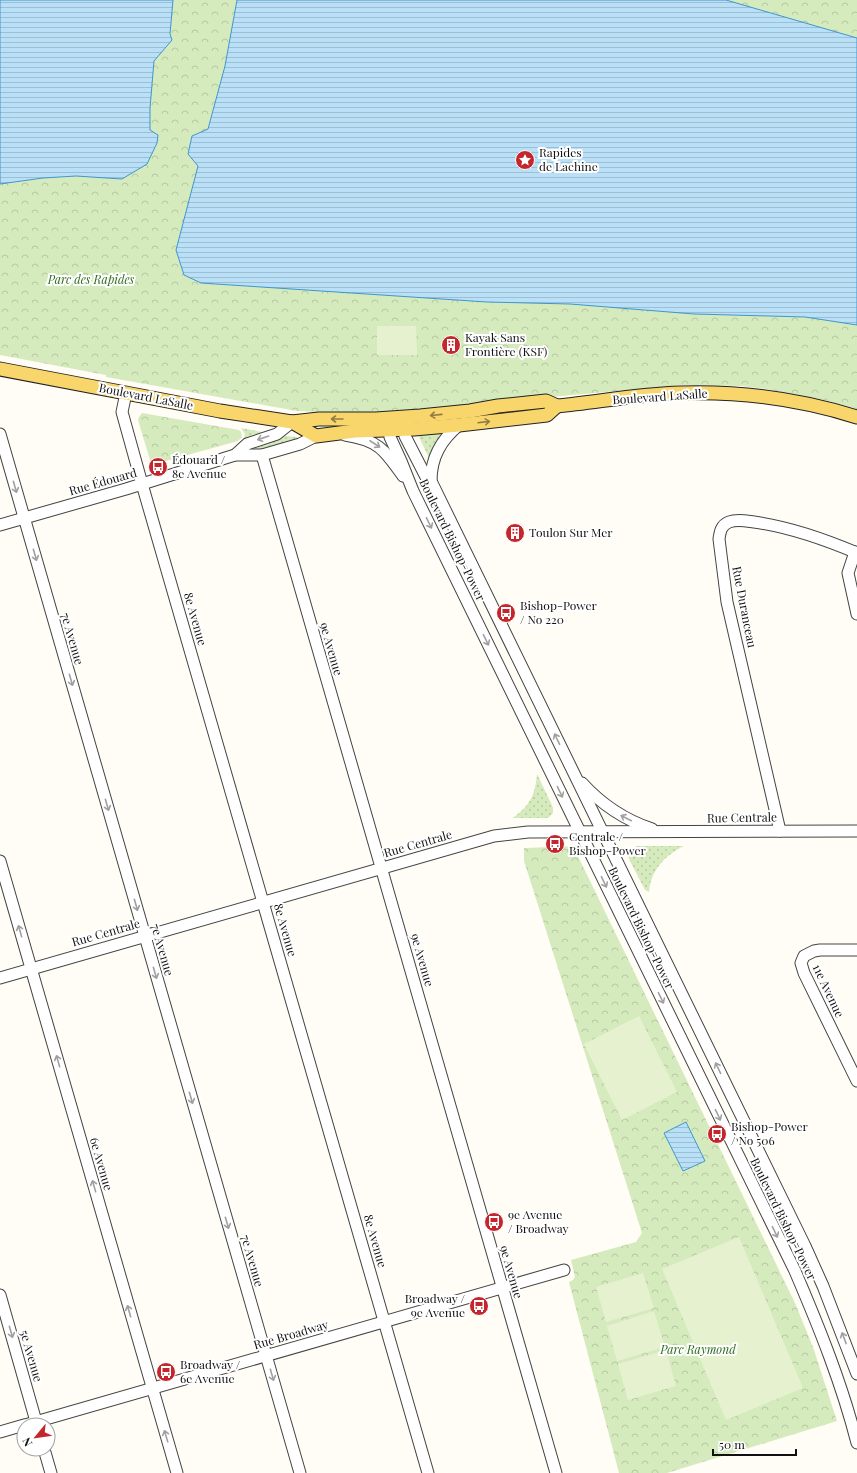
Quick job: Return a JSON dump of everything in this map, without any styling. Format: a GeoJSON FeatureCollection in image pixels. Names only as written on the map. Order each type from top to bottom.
{"type":"FeatureCollection","features":[{"type":"Feature","properties":{"kind":"main road","name":"Boulevard LaSalle"},"geometry":{"type":"LineString","coordinates":[[0,369],[220,411],[292,422],[319,419],[384,423],[459,425],[547,415],[557,406]]}},
{"type":"Feature","properties":{"kind":"main road","name":"Boulevard LaSalle"},"geometry":{"type":"LineString","coordinates":[[403,423],[415,417],[470,412],[498,406],[546,401],[557,406],[679,393],[720,393],[781,398],[831,409],[857,417]]}},
{"type":"Feature","properties":{"kind":"main road","name":"Boulevard LaSalle"},"geometry":{"type":"LineString","coordinates":[[292,422],[316,436],[355,431],[384,423]]}},
{"type":"Feature","properties":{"kind":"street","name":"8e Avenue"},"geometry":{"type":"LineString","coordinates":[[126,393],[122,412],[142,484],[428,1473]]}},
{"type":"Feature","properties":{"kind":"street","name":"Rue Édouard"},"geometry":{"type":"LineString","coordinates":[[235,455],[247,444],[276,434],[292,422]]}},
{"type":"Feature","properties":{"kind":"street","name":"Boulevard Bishop-Power"},"geometry":{"type":"LineString","coordinates":[[384,423],[401,460],[411,488],[795,1272],[827,1348],[842,1390],[857,1443]]}},
{"type":"Feature","properties":{"kind":"street","name":"Boulevard Bishop-Power"},"geometry":{"type":"LineString","coordinates":[[403,423],[404,436],[426,477],[431,481],[805,1246],[823,1286],[857,1374]]}},
{"type":"Feature","properties":{"kind":"street"},"geometry":{"type":"LineString","coordinates":[[431,481],[436,453],[448,434],[459,425]]}},
{"type":"Feature","properties":{"kind":"street","name":"7e Avenue"},"geometry":{"type":"LineString","coordinates":[[0,434],[300,1473]]}},
{"type":"Feature","properties":{"kind":"street"},"geometry":{"type":"LineString","coordinates":[[338,434],[368,440],[380,447],[411,488]]}},
{"type":"Feature","properties":{"kind":"street","name":"Rue Édouard"},"geometry":{"type":"LineString","coordinates":[[0,525],[142,484],[235,455],[262,455],[300,444],[316,436]]}},
{"type":"Feature","properties":{"kind":"street","name":"9e Avenue"},"geometry":{"type":"LineString","coordinates":[[262,455],[556,1473]]}},
{"type":"Feature","properties":{"kind":"street","name":"Rue Duranceau"},"geometry":{"type":"LineString","coordinates":[[780,831],[727,602],[719,539],[720,532],[723,526],[734,520],[760,523],[805,533],[856,553]]}},
{"type":"Feature","properties":{"kind":"street"},"geometry":{"type":"LineString","coordinates":[[856,553],[848,573],[857,614]]}},
{"type":"Feature","properties":{"kind":"street"},"geometry":{"type":"LineString","coordinates":[[574,774],[591,794],[611,809],[639,824],[663,832]]}},
{"type":"Feature","properties":{"kind":"street","name":"Rue Centrale"},"geometry":{"type":"LineString","coordinates":[[0,978],[494,836],[528,832],[579,831],[857,831]]}},
{"type":"Feature","properties":{"kind":"street","name":"6e Avenue"},"geometry":{"type":"LineString","coordinates":[[0,861],[177,1473]]}},
{"type":"Feature","properties":{"kind":"street","name":"11e Avenue"},"geometry":{"type":"LineString","coordinates":[[857,950],[814,951],[804,956],[802,963],[804,973],[857,1079]]}},
{"type":"Feature","properties":{"kind":"street","name":"Rue Broadway"},"geometry":{"type":"LineString","coordinates":[[55,1417],[564,1270]]}},
{"type":"Feature","properties":{"kind":"street","name":"5e Avenue"},"geometry":{"type":"LineString","coordinates":[[0,1295],[29,1417]]}},
{"type":"Feature","properties":{"kind":"street","name":"Rue Broadway"},"geometry":{"type":"LineString","coordinates":[[0,1432],[16,1428]]}},
{"type":"Feature","properties":{"kind":"street"},"geometry":{"type":"LineString","coordinates":[[46,1457],[51,1473]]}},
{"type":"Feature","properties":{"kind":"green space","name":"Parc des Rapides"},"geometry":{"type":"Polygon","coordinates":[[[0,0],[857,0],[857,409],[825,400],[766,389],[741,386],[681,385],[362,414],[297,411],[106,377],[106,375],[0,355],[0,0]]]}},
{"type":"Feature","properties":{"kind":"green space"},"geometry":{"type":"Polygon","coordinates":[[[377,326],[416,326],[417,355],[377,355],[377,326]]]}},
{"type":"Feature","properties":{"kind":"green space"},"geometry":{"type":"Polygon","coordinates":[[[142,413],[239,430],[242,437],[238,441],[155,464],[150,460],[138,420],[142,413]]]}},
{"type":"Feature","properties":{"kind":"green space"},"geometry":{"type":"Polygon","coordinates":[[[241,428],[262,432],[262,434],[243,442],[245,434],[241,428]]]}},
{"type":"Feature","properties":{"kind":"green space"},"geometry":{"type":"Polygon","coordinates":[[[443,433],[434,447],[430,460],[418,435],[443,433]]]}},
{"type":"Feature","properties":{"kind":"green space"},"geometry":{"type":"Polygon","coordinates":[[[286,436],[297,437],[298,439],[264,449],[253,449],[252,447],[286,436]]]}},
{"type":"Feature","properties":{"kind":"green space"},"geometry":{"type":"Polygon","coordinates":[[[537,774],[551,803],[553,813],[548,818],[513,818],[524,809],[531,799],[535,788],[537,774]]]}},
{"type":"Feature","properties":{"kind":"green space","name":"Parc Raymond"},"geometry":{"type":"Polygon","coordinates":[[[568,846],[575,850],[795,1303],[813,1347],[837,1421],[667,1473],[619,1473],[569,1282],[575,1277],[571,1260],[636,1242],[642,1233],[524,861],[524,848],[552,847],[552,850],[559,849],[559,847],[568,846]]]}},
{"type":"Feature","properties":{"kind":"green space"},"geometry":{"type":"Polygon","coordinates":[[[638,846],[684,846],[671,854],[660,864],[650,884],[649,892],[645,890],[628,857],[627,854],[629,849],[638,846]]]}},
{"type":"Feature","properties":{"kind":"green space"},"geometry":{"type":"Polygon","coordinates":[[[639,1016],[677,1092],[622,1120],[584,1044],[639,1016]]]}},
{"type":"Feature","properties":{"kind":"green space"},"geometry":{"type":"Polygon","coordinates":[[[739,1237],[803,1388],[726,1420],[662,1269],[739,1237]]]}},
{"type":"Feature","properties":{"kind":"green space"},"geometry":{"type":"Polygon","coordinates":[[[643,1273],[654,1308],[606,1322],[596,1287],[643,1273]]]}},
{"type":"Feature","properties":{"kind":"green space"},"geometry":{"type":"Polygon","coordinates":[[[654,1311],[665,1347],[617,1361],[607,1326],[654,1311]]]}},
{"type":"Feature","properties":{"kind":"green space"},"geometry":{"type":"Polygon","coordinates":[[[666,1350],[676,1386],[628,1400],[618,1364],[666,1350]]]}},
{"type":"Feature","properties":{"kind":"water"},"geometry":{"type":"Polygon","coordinates":[[[0,0],[173,0],[170,34],[172,40],[154,61],[150,108],[150,130],[158,135],[157,143],[147,164],[122,179],[76,176],[43,178],[0,184],[0,0]]]}},
{"type":"Feature","properties":{"kind":"water","name":"Rapides de Lachine"},"geometry":{"type":"Polygon","coordinates":[[[237,0],[726,0],[857,38],[857,325],[805,317],[694,314],[570,304],[487,302],[201,283],[184,275],[176,250],[198,166],[188,154],[192,136],[208,129],[225,66],[237,0]]]}},
{"type":"Feature","properties":{"kind":"water"},"geometry":{"type":"Polygon","coordinates":[[[686,1122],[705,1161],[683,1171],[664,1133],[686,1122]]]}},
{"type":"Feature","properties":{"kind":"place","name":"Rapides de Lachine"},"geometry":{"type":"Point","coordinates":[525,160]}},
{"type":"Feature","properties":{"kind":"place","name":"Kayak Sans Frontière (KSF)"},"geometry":{"type":"Point","coordinates":[451,345]}},
{"type":"Feature","properties":{"kind":"place","name":"Édouard / 8e Avenue"},"geometry":{"type":"Point","coordinates":[158,467]}},
{"type":"Feature","properties":{"kind":"place","name":"Toulon Sur Mer"},"geometry":{"type":"Point","coordinates":[515,533]}},
{"type":"Feature","properties":{"kind":"place","name":"Bishop-Power / No 220"},"geometry":{"type":"Point","coordinates":[506,613]}},
{"type":"Feature","properties":{"kind":"place","name":"Centrale / Bishop-Power"},"geometry":{"type":"Point","coordinates":[555,844]}},
{"type":"Feature","properties":{"kind":"place","name":"Bishop-Power / No 506"},"geometry":{"type":"Point","coordinates":[717,1134]}},
{"type":"Feature","properties":{"kind":"place","name":"9e Avenue / Broadway"},"geometry":{"type":"Point","coordinates":[494,1222]}},
{"type":"Feature","properties":{"kind":"place","name":"Broadway / 9e Avenue"},"geometry":{"type":"Point","coordinates":[479,1306]}},
{"type":"Feature","properties":{"kind":"place","name":"Broadway / 6e Avenue"},"geometry":{"type":"Point","coordinates":[166,1372]}}]}
